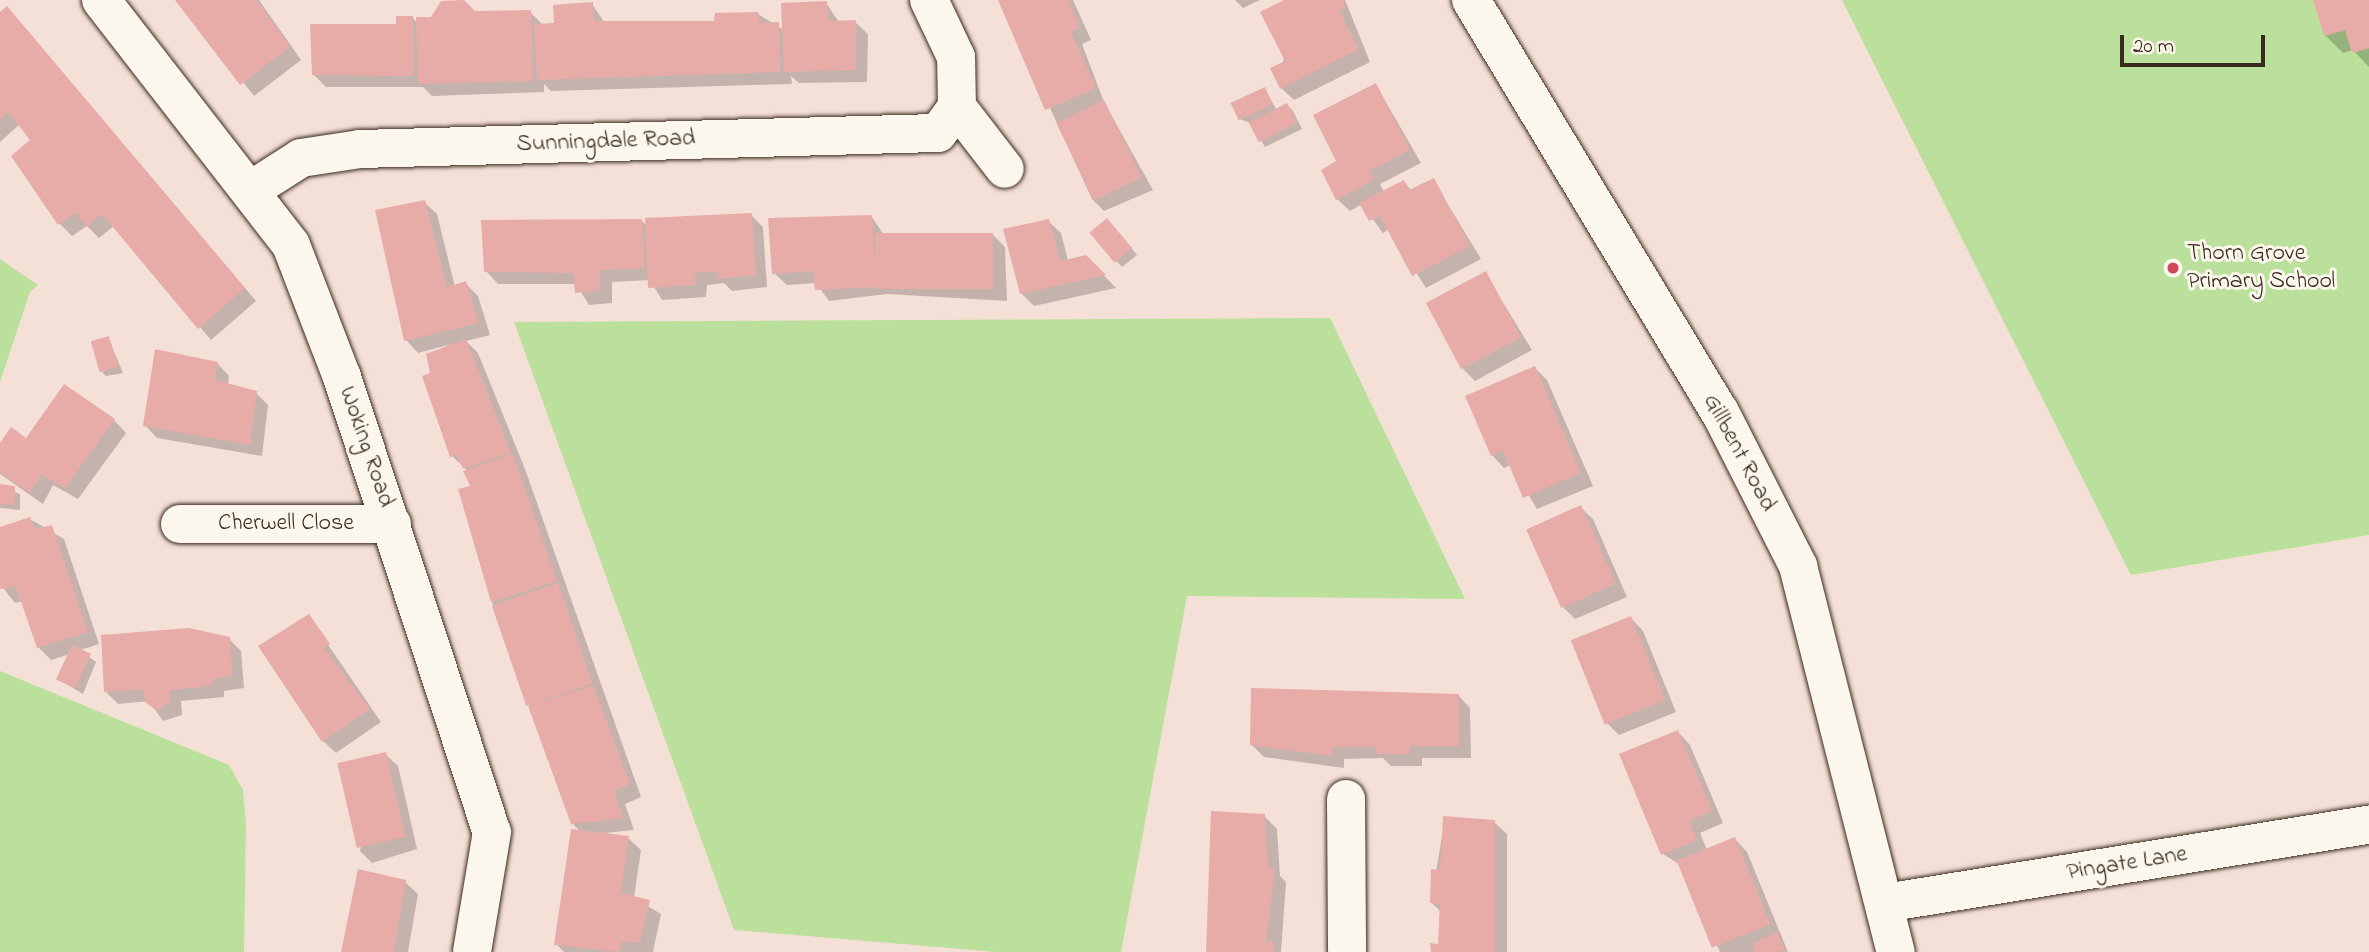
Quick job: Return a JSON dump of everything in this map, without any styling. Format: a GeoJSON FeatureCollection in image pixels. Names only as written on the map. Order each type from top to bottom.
{"type":"FeatureCollection","features":[{"type":"Feature","properties":{"kind":"street","name":"Woking Road"},"geometry":{"type":"LineString","coordinates":[[101,0],[291,245],[392,524],[492,832],[472,952]]}},
{"type":"Feature","properties":{"kind":"street"},"geometry":{"type":"LineString","coordinates":[[929,0],[956,57],[957,107],[1005,169]]}},
{"type":"Feature","properties":{"kind":"street","name":"Gillbent Road"},"geometry":{"type":"LineString","coordinates":[[1471,0],[1720,412],[1798,566],[1896,952]]}},
{"type":"Feature","properties":{"kind":"street","name":"Sunningdale Road"},"geometry":{"type":"LineString","coordinates":[[251,190],[301,158],[360,149],[938,133],[957,107]]}},
{"type":"Feature","properties":{"kind":"street","name":"Cherwell Close"},"geometry":{"type":"LineString","coordinates":[[180,524],[392,524]]}},
{"type":"Feature","properties":{"kind":"street"},"geometry":{"type":"LineString","coordinates":[[1346,799],[1347,952]]}},
{"type":"Feature","properties":{"kind":"street","name":"Pingate Lane"},"geometry":{"type":"LineString","coordinates":[[1885,903],[2369,825]]}},
{"type":"Feature","properties":{"kind":"green space","name":"Thorn Grove Primary School"},"geometry":{"type":"Polygon","coordinates":[[[1842,0],[2313,0],[2324,36],[2345,30],[2352,53],[2369,48],[2369,535],[2131,575],[1842,0]]]}},
{"type":"Feature","properties":{"kind":"green space"},"geometry":{"type":"Polygon","coordinates":[[[0,259],[38,285],[30,292],[0,382],[0,259]]]}},
{"type":"Feature","properties":{"kind":"green space"},"geometry":{"type":"Polygon","coordinates":[[[1330,318],[1465,599],[1187,596],[1121,952],[997,952],[734,930],[514,322],[1330,318]]]}},
{"type":"Feature","properties":{"kind":"green space"},"geometry":{"type":"Polygon","coordinates":[[[0,671],[229,765],[243,790],[246,825],[244,952],[0,952],[0,671]]]}},
{"type":"Feature","properties":{"kind":"building"},"geometry":{"type":"Polygon","coordinates":[[[175,0],[257,0],[290,47],[240,85],[175,0]]]}},
{"type":"Feature","properties":{"kind":"building"},"geometry":{"type":"Polygon","coordinates":[[[464,0],[475,11],[531,10],[533,81],[418,84],[416,17],[431,17],[441,1],[464,0]]]}},
{"type":"Feature","properties":{"kind":"building"},"geometry":{"type":"Polygon","coordinates":[[[998,0],[1068,0],[1080,27],[1071,32],[1096,88],[1045,110],[998,0]]]}},
{"type":"Feature","properties":{"kind":"building"},"geometry":{"type":"Polygon","coordinates":[[[1284,0],[1342,0],[1346,8],[1339,11],[1359,49],[1280,89],[1270,68],[1285,61],[1260,12],[1284,0]]]}},
{"type":"Feature","properties":{"kind":"building"},"geometry":{"type":"Polygon","coordinates":[[[2313,0],[2369,0],[2369,48],[2352,53],[2345,30],[2324,36],[2313,0]]]}},
{"type":"Feature","properties":{"kind":"building"},"geometry":{"type":"Polygon","coordinates":[[[827,1],[828,21],[856,20],[856,70],[784,72],[781,3],[827,1]]]}},
{"type":"Feature","properties":{"kind":"building"},"geometry":{"type":"Polygon","coordinates":[[[593,2],[594,21],[714,21],[715,13],[758,12],[760,23],[779,22],[780,72],[537,80],[534,24],[554,23],[553,5],[593,2]]]}},
{"type":"Feature","properties":{"kind":"building"},"geometry":{"type":"Polygon","coordinates":[[[7,6],[245,288],[198,329],[102,214],[86,227],[76,213],[58,225],[11,156],[30,140],[8,112],[0,119],[0,12],[7,6]]]}},
{"type":"Feature","properties":{"kind":"building"},"geometry":{"type":"Polygon","coordinates":[[[396,16],[413,16],[414,76],[312,75],[310,24],[396,24],[396,16]]]}},
{"type":"Feature","properties":{"kind":"building"},"geometry":{"type":"Polygon","coordinates":[[[1376,83],[1410,150],[1369,171],[1374,180],[1336,200],[1321,170],[1336,161],[1313,115],[1376,83]]]}},
{"type":"Feature","properties":{"kind":"building"},"geometry":{"type":"Polygon","coordinates":[[[1265,87],[1273,104],[1239,120],[1231,103],[1265,87]]]}},
{"type":"Feature","properties":{"kind":"building"},"geometry":{"type":"Polygon","coordinates":[[[1104,100],[1142,177],[1094,201],[1056,123],[1104,100]]]}},
{"type":"Feature","properties":{"kind":"building"},"geometry":{"type":"Polygon","coordinates":[[[1287,103],[1297,123],[1259,142],[1249,123],[1287,103]]]}},
{"type":"Feature","properties":{"kind":"building"},"geometry":{"type":"Polygon","coordinates":[[[1434,178],[1470,246],[1412,276],[1380,216],[1369,221],[1359,203],[1404,180],[1409,190],[1434,178]]]}},
{"type":"Feature","properties":{"kind":"building"},"geometry":{"type":"Polygon","coordinates":[[[425,200],[447,287],[466,281],[479,323],[404,341],[375,210],[425,200]]]}},
{"type":"Feature","properties":{"kind":"building"},"geometry":{"type":"Polygon","coordinates":[[[752,213],[756,275],[718,279],[716,271],[695,273],[695,285],[648,288],[645,218],[752,213]]]}},
{"type":"Feature","properties":{"kind":"building"},"geometry":{"type":"Polygon","coordinates":[[[872,215],[876,287],[815,290],[813,271],[772,274],[768,218],[872,215]]]}},
{"type":"Feature","properties":{"kind":"building"},"geometry":{"type":"Polygon","coordinates":[[[1107,218],[1132,248],[1114,263],[1089,233],[1107,218]]]}},
{"type":"Feature","properties":{"kind":"building"},"geometry":{"type":"Polygon","coordinates":[[[642,219],[645,268],[600,270],[600,291],[575,293],[573,273],[484,272],[481,220],[642,219]]]}},
{"type":"Feature","properties":{"kind":"building"},"geometry":{"type":"Polygon","coordinates":[[[1049,219],[1060,261],[1086,255],[1106,275],[1020,294],[1003,229],[1049,219]]]}},
{"type":"Feature","properties":{"kind":"building"},"geometry":{"type":"Polygon","coordinates":[[[875,233],[993,233],[993,289],[875,289],[875,233]]]}},
{"type":"Feature","properties":{"kind":"building"},"geometry":{"type":"Polygon","coordinates":[[[1486,271],[1521,337],[1461,369],[1426,303],[1486,271]]]}},
{"type":"Feature","properties":{"kind":"building"},"geometry":{"type":"Polygon","coordinates":[[[109,336],[118,367],[100,372],[91,341],[109,336]]]}},
{"type":"Feature","properties":{"kind":"building"},"geometry":{"type":"Polygon","coordinates":[[[466,339],[511,453],[463,469],[457,455],[450,457],[422,376],[430,373],[426,354],[466,339]]]}},
{"type":"Feature","properties":{"kind":"building"},"geometry":{"type":"Polygon","coordinates":[[[155,349],[218,362],[215,380],[257,391],[250,445],[143,426],[155,349]]]}},
{"type":"Feature","properties":{"kind":"building"},"geometry":{"type":"Polygon","coordinates":[[[1535,366],[1581,473],[1523,498],[1503,451],[1491,456],[1465,396],[1535,366]]]}},
{"type":"Feature","properties":{"kind":"building"},"geometry":{"type":"Polygon","coordinates":[[[64,384],[115,419],[65,488],[41,474],[30,493],[0,472],[0,443],[11,427],[26,438],[64,384]]]}},
{"type":"Feature","properties":{"kind":"building"},"geometry":{"type":"Polygon","coordinates":[[[513,454],[557,581],[491,602],[458,489],[470,486],[463,471],[513,454]]]}},
{"type":"Feature","properties":{"kind":"building"},"geometry":{"type":"Polygon","coordinates":[[[0,484],[15,486],[15,505],[0,504],[0,484]]]}},
{"type":"Feature","properties":{"kind":"building"},"geometry":{"type":"Polygon","coordinates":[[[1581,505],[1616,584],[1561,608],[1526,529],[1581,505]]]}},
{"type":"Feature","properties":{"kind":"building"},"geometry":{"type":"Polygon","coordinates":[[[30,517],[35,529],[52,525],[88,632],[37,648],[16,587],[0,589],[0,527],[30,517]]]}},
{"type":"Feature","properties":{"kind":"building"},"geometry":{"type":"Polygon","coordinates":[[[558,583],[593,683],[526,706],[492,606],[558,583]]]}},
{"type":"Feature","properties":{"kind":"building"},"geometry":{"type":"Polygon","coordinates":[[[309,614],[330,644],[324,648],[370,709],[322,742],[258,646],[309,614]]]}},
{"type":"Feature","properties":{"kind":"building"},"geometry":{"type":"Polygon","coordinates":[[[1631,616],[1665,700],[1605,725],[1571,640],[1631,616]]]}},
{"type":"Feature","properties":{"kind":"building"},"geometry":{"type":"Polygon","coordinates":[[[189,628],[230,637],[232,676],[212,679],[212,686],[170,690],[170,702],[157,711],[145,702],[143,689],[104,692],[101,635],[189,628]]]}},
{"type":"Feature","properties":{"kind":"building"},"geometry":{"type":"Polygon","coordinates":[[[72,645],[91,654],[75,688],[56,679],[72,645]]]}},
{"type":"Feature","properties":{"kind":"building"},"geometry":{"type":"Polygon","coordinates":[[[593,685],[630,784],[614,791],[623,818],[571,824],[528,706],[593,685]]]}},
{"type":"Feature","properties":{"kind":"building"},"geometry":{"type":"Polygon","coordinates":[[[1251,688],[1459,694],[1459,746],[1410,746],[1410,754],[1377,754],[1376,747],[1333,747],[1333,756],[1250,745],[1251,688]]]}},
{"type":"Feature","properties":{"kind":"building"},"geometry":{"type":"Polygon","coordinates":[[[1678,730],[1712,811],[1689,821],[1697,840],[1661,855],[1619,754],[1678,730]]]}},
{"type":"Feature","properties":{"kind":"building"},"geometry":{"type":"Polygon","coordinates":[[[386,752],[406,837],[357,848],[337,763],[386,752]]]}},
{"type":"Feature","properties":{"kind":"building"},"geometry":{"type":"Polygon","coordinates":[[[1211,811],[1265,814],[1268,867],[1275,868],[1266,942],[1274,942],[1273,952],[1206,952],[1211,811]]]}},
{"type":"Feature","properties":{"kind":"building"},"geometry":{"type":"Polygon","coordinates":[[[1443,816],[1495,820],[1495,952],[1431,952],[1430,943],[1438,944],[1440,904],[1430,903],[1431,869],[1440,870],[1443,816]]]}},
{"type":"Feature","properties":{"kind":"building"},"geometry":{"type":"Polygon","coordinates":[[[571,829],[629,836],[621,893],[650,900],[640,943],[622,941],[619,952],[554,945],[571,829]]]}},
{"type":"Feature","properties":{"kind":"building"},"geometry":{"type":"Polygon","coordinates":[[[1735,837],[1770,924],[1712,948],[1677,861],[1735,837]]]}},
{"type":"Feature","properties":{"kind":"building"},"geometry":{"type":"Polygon","coordinates":[[[358,869],[406,880],[394,952],[341,952],[358,869]]]}},
{"type":"Feature","properties":{"kind":"building"},"geometry":{"type":"Polygon","coordinates":[[[1777,932],[1785,951],[1755,952],[1752,944],[1777,932]]]}},
{"type":"Feature","properties":{"kind":"place","name":"Thorn Grove Primary School"},"geometry":{"type":"Point","coordinates":[2173,268]}}]}
